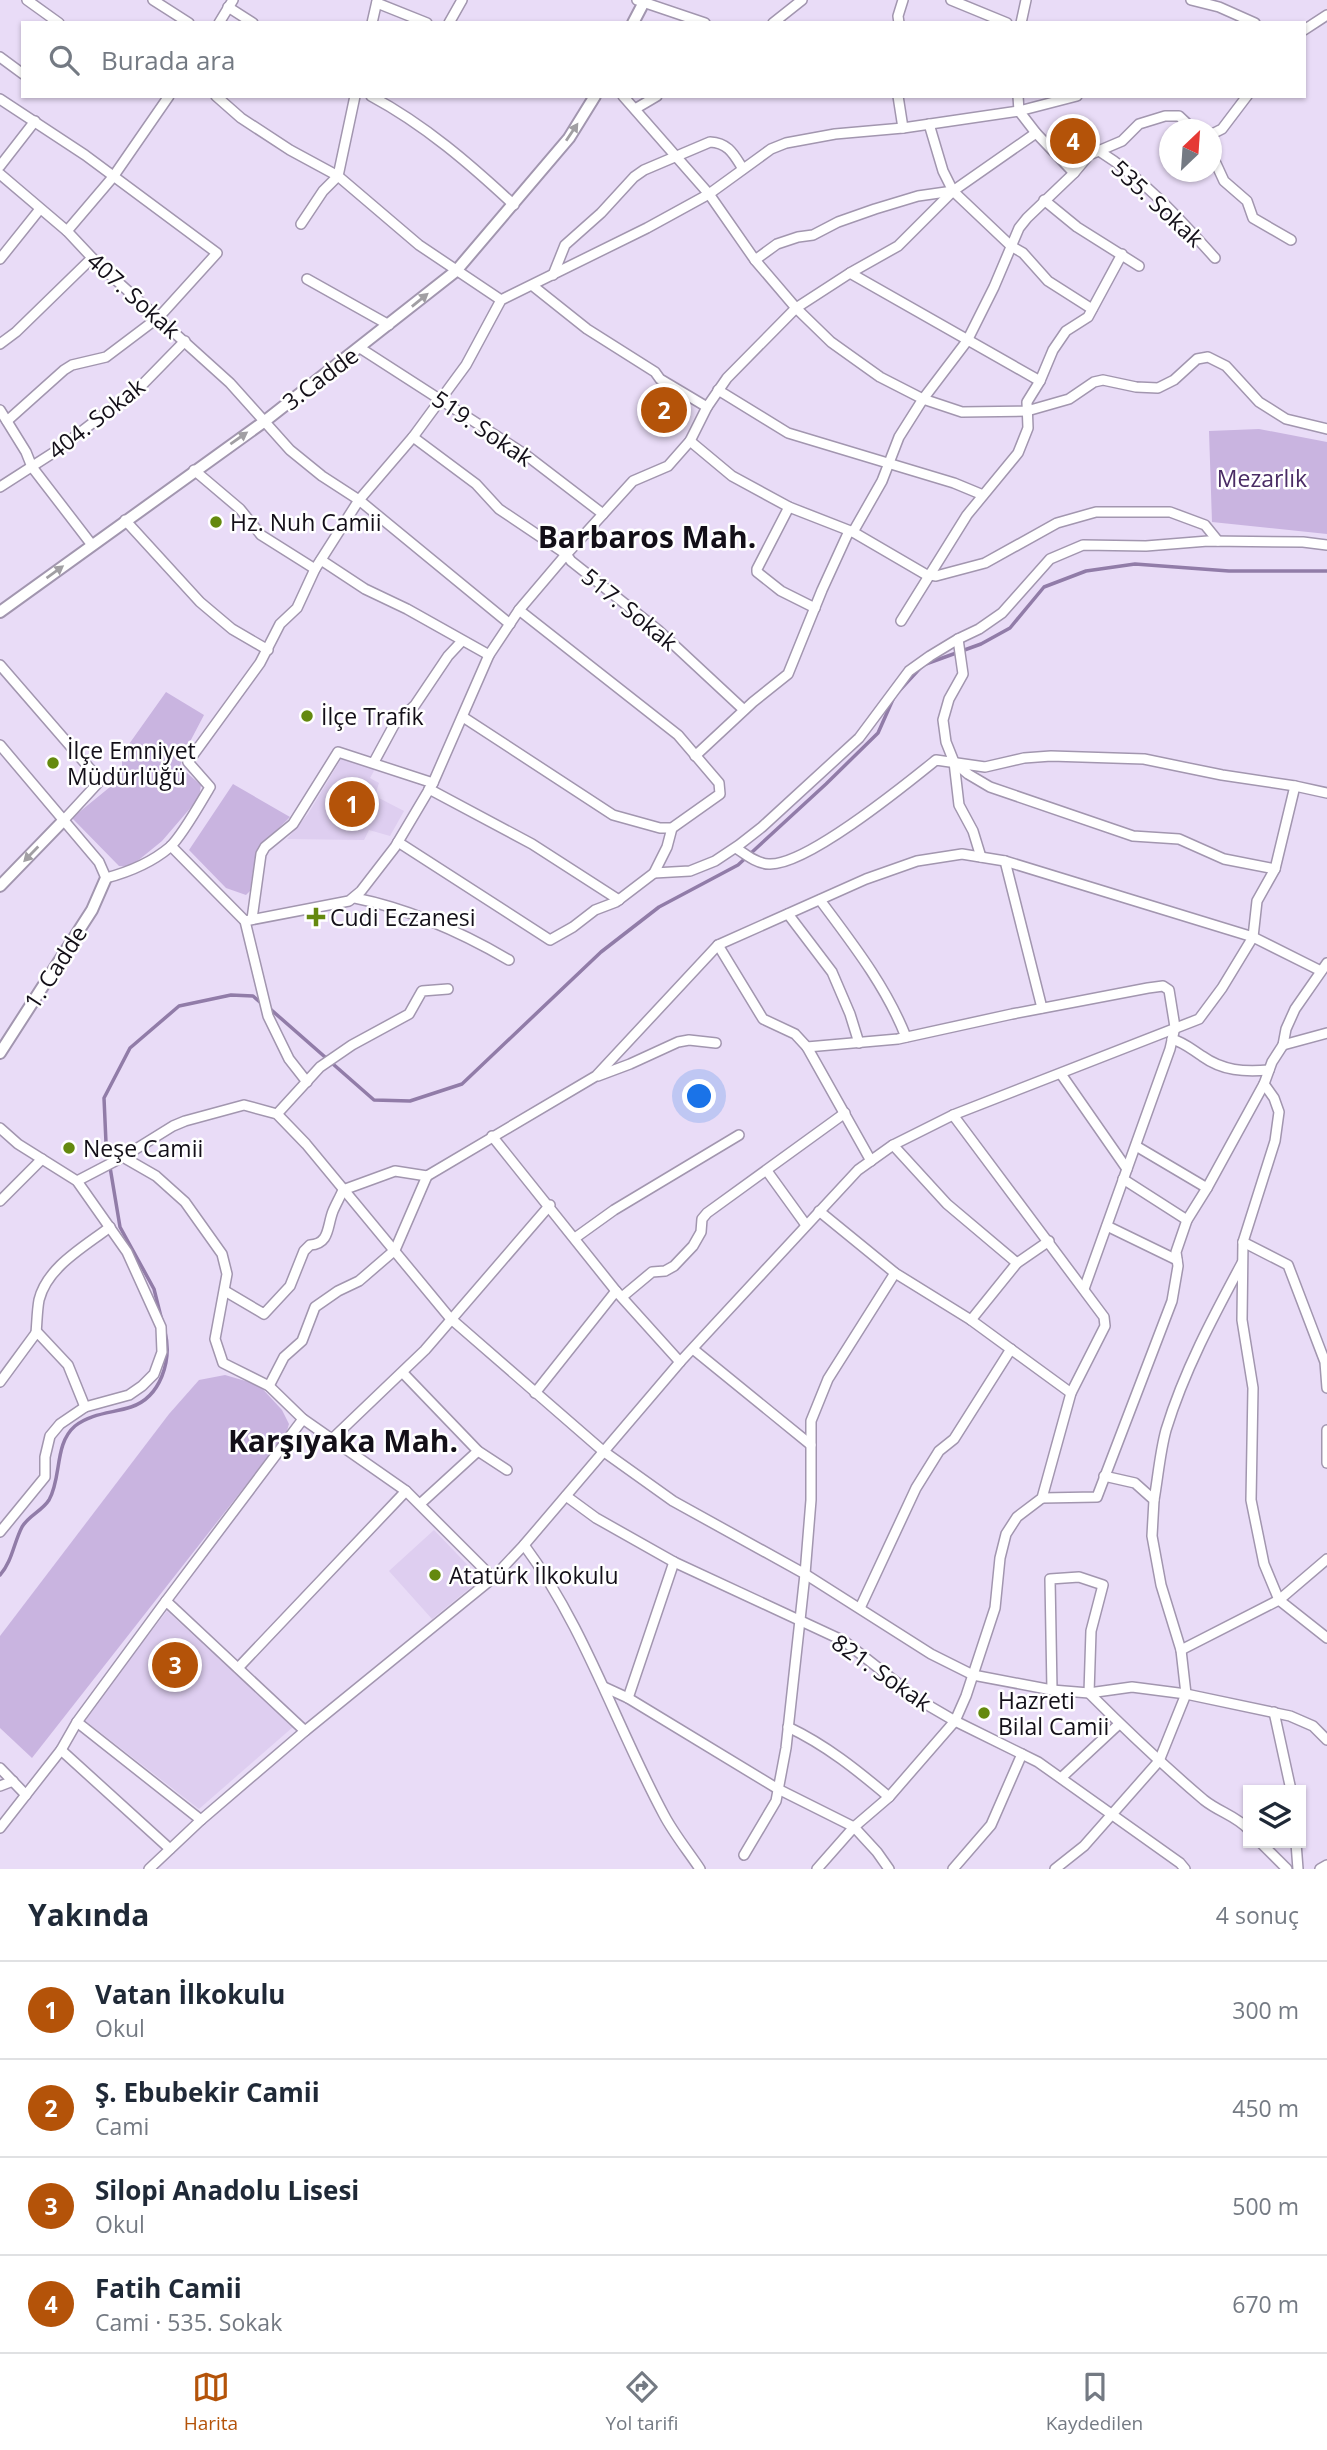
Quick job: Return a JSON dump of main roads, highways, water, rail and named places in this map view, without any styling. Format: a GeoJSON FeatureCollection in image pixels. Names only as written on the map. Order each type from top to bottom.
{"type":"FeatureCollection","features":[{"type":"Feature","properties":{"kind":"waterway"},"geometry":{"type":"LineString","coordinates":[[899,691],[923,665],[981,644],[1010,628],[1044,587],[1086,571],[1135,564],[1229,571],[1327,571]]}},
{"type":"Feature","properties":{"kind":"waterway"},"geometry":{"type":"LineString","coordinates":[[268,1007],[374,1100],[410,1101],[462,1084],[601,952],[659,907],[738,865],[878,733],[894,697]]}},
{"type":"Feature","properties":{"kind":"waterway"},"geometry":{"type":"LineString","coordinates":[[162,1321],[154,1289],[120,1227],[106,1143],[104,1098],[130,1048],[179,1006],[231,995],[253,996],[261,1003]]}},
{"type":"Feature","properties":{"kind":"waterway"},"geometry":{"type":"LineString","coordinates":[[0,1575],[22,1527],[49,1500],[68,1433],[88,1418],[141,1402],[157,1386],[167,1354],[165,1332]]}},
{"type":"Feature","properties":{"kind":"place","name":"Fatih Camii"},"geometry":{"type":"Point","coordinates":[1073,141]}},
{"type":"Feature","properties":{"kind":"place","name":"Ş. Ebubekir Camii"},"geometry":{"type":"Point","coordinates":[664,410]}},
{"type":"Feature","properties":{"kind":"place","name":"Hz. Nuh Camii"},"geometry":{"type":"Point","coordinates":[216,522]}},
{"type":"Feature","properties":{"kind":"place","name":"İlçe Trafik"},"geometry":{"type":"Point","coordinates":[307,716]}},
{"type":"Feature","properties":{"kind":"place","name":"İlçe Emniyet Müdürlüğü"},"geometry":{"type":"Point","coordinates":[53,763]}},
{"type":"Feature","properties":{"kind":"place","name":"Vatan İlkokulu"},"geometry":{"type":"Point","coordinates":[352,804]}},
{"type":"Feature","properties":{"kind":"place","name":"Cudi Eczanesi"},"geometry":{"type":"Point","coordinates":[316,917]}},
{"type":"Feature","properties":{"kind":"place","name":"Neşe Camii"},"geometry":{"type":"Point","coordinates":[69,1148]}},
{"type":"Feature","properties":{"kind":"place","name":"Atatürk İlkokulu"},"geometry":{"type":"Point","coordinates":[435,1575]}},
{"type":"Feature","properties":{"kind":"place","name":"Silopi Anadolu Lisesi"},"geometry":{"type":"Point","coordinates":[175,1665]}},
{"type":"Feature","properties":{"kind":"place","name":"Hazreti Bilal Camii"},"geometry":{"type":"Point","coordinates":[984,1713]}},
{"type":"Feature","properties":{"kind":"district","name":"Barbaros Mah."},"geometry":{"type":"Point","coordinates":[647,536]}},
{"type":"Feature","properties":{"kind":"district","name":"Karşıyaka Mah."},"geometry":{"type":"Point","coordinates":[343,1440]}},
{"type":"Feature","properties":{"kind":"park label","name":"Mezarlık"},"geometry":{"type":"Point","coordinates":[1262,478]}}]}
